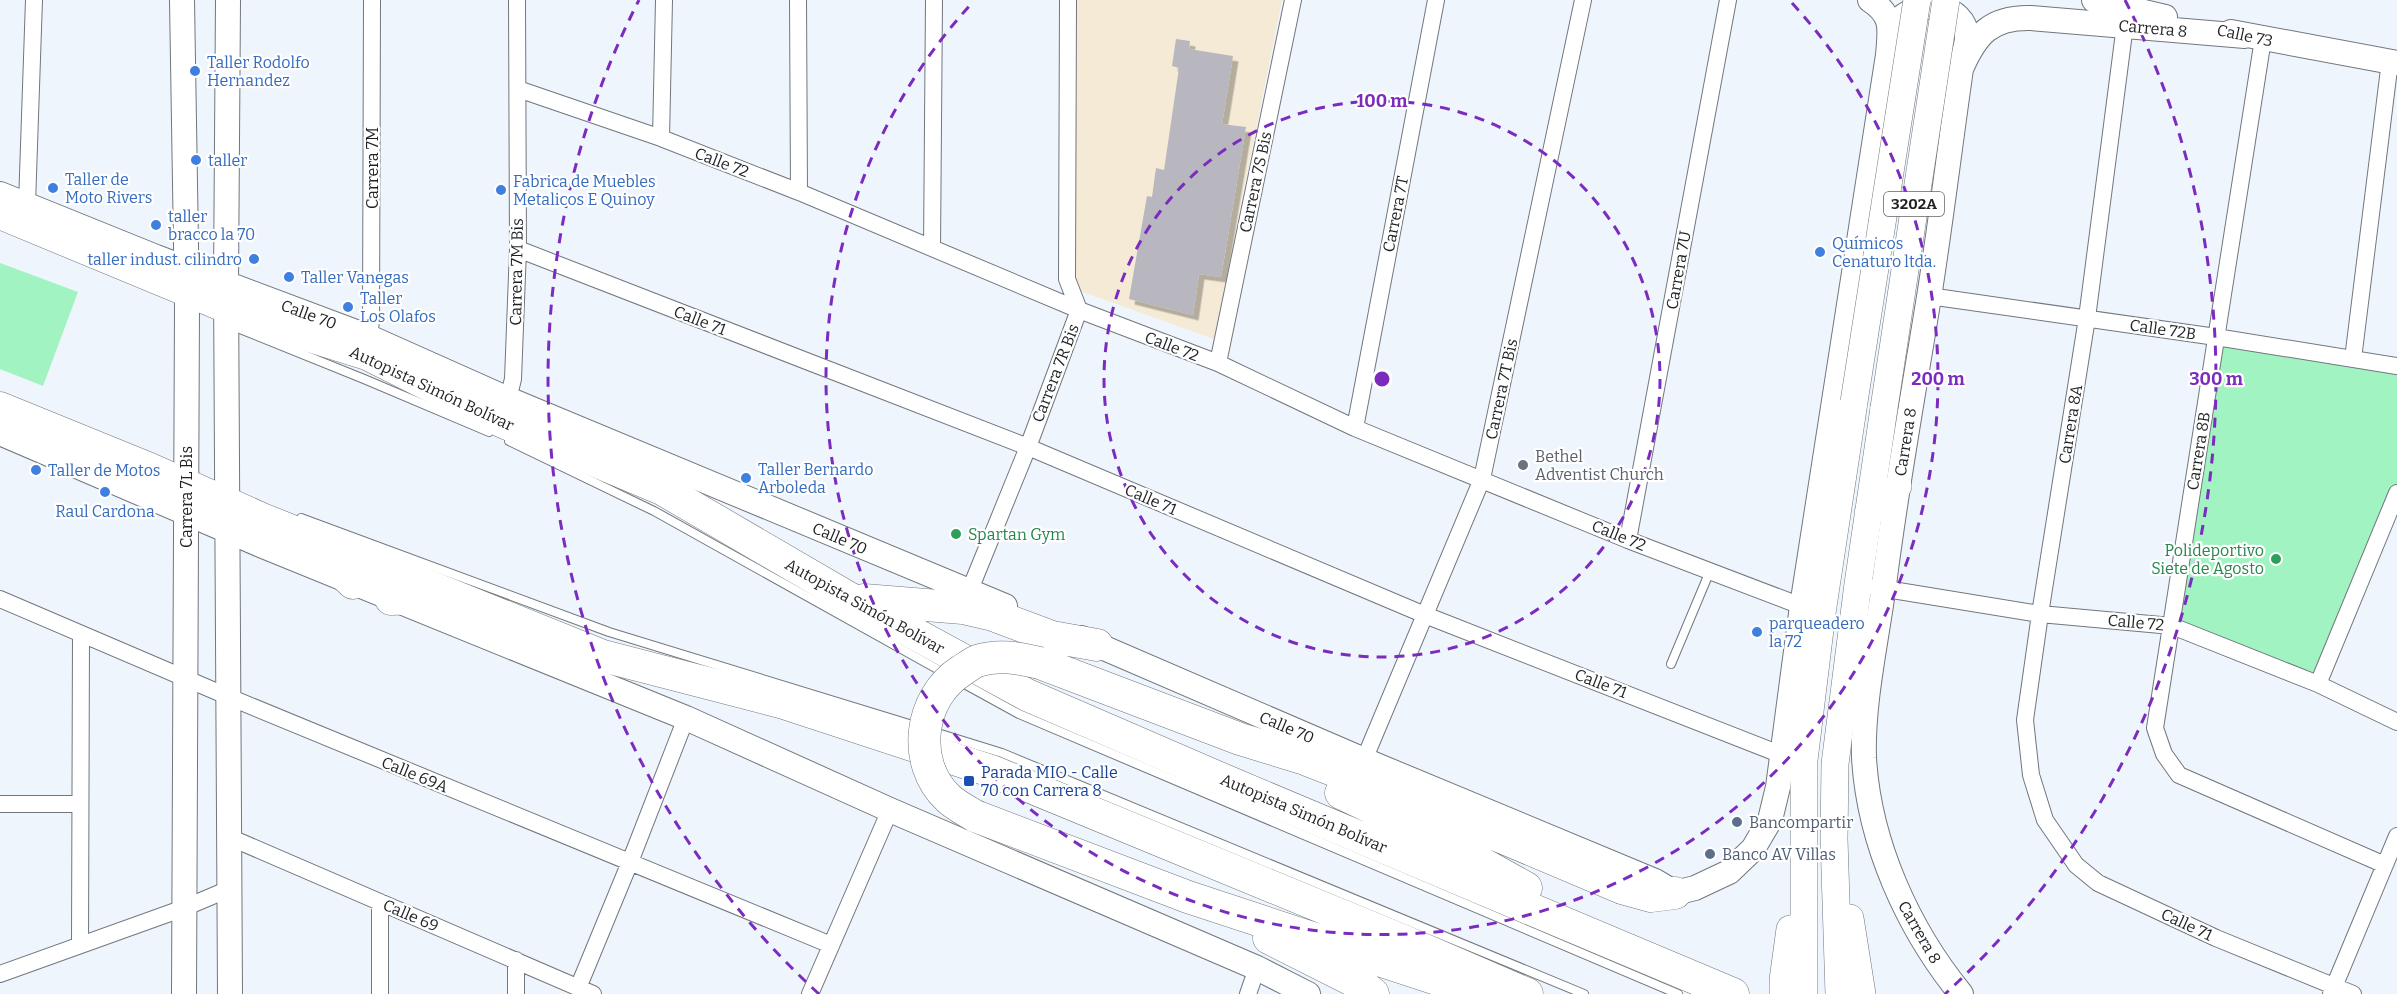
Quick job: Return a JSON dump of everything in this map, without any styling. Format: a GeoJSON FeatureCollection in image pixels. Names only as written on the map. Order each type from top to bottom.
{"type":"FeatureCollection","features":[{"type":"Feature","properties":{"kind":"highway","name":"Autopista Simón Bolívar"},"geometry":{"type":"LineString","coordinates":[[14,209],[203,301],[256,319],[368,346],[506,411],[662,489],[849,598],[1027,695],[1674,985],[1733,994]]}},
{"type":"Feature","properties":{"kind":"highway"},"geometry":{"type":"LineString","coordinates":[[368,346],[452,374],[506,411]]}},
{"type":"Feature","properties":{"kind":"highway"},"geometry":{"type":"LineString","coordinates":[[0,408],[227,500],[299,525],[457,597],[603,656],[784,703],[994,772],[1394,936],[1527,994]]}},
{"type":"Feature","properties":{"kind":"highway"},"geometry":{"type":"LineString","coordinates":[[299,525],[353,583]]}},
{"type":"Feature","properties":{"kind":"highway"},"geometry":{"type":"LineString","coordinates":[[391,598],[457,597]]}},
{"type":"Feature","properties":{"kind":"highway"},"geometry":{"type":"LineString","coordinates":[[849,598],[963,608],[993,615],[1052,637],[1097,645]]}},
{"type":"Feature","properties":{"kind":"highway"},"geometry":{"type":"LineString","coordinates":[[1482,994],[1188,897],[975,816],[948,798],[929,771],[923,739],[930,706],[948,679],[976,662],[1008,656],[1040,663],[1240,739],[1305,759],[1438,810],[1622,888],[1651,896],[1675,893]]}},
{"type":"Feature","properties":{"kind":"highway"},"geometry":{"type":"LineString","coordinates":[[1240,739],[1300,773],[1440,840],[1674,985]]}},
{"type":"Feature","properties":{"kind":"highway"},"geometry":{"type":"LineString","coordinates":[[1188,897],[1362,985],[1373,994]]}},
{"type":"Feature","properties":{"kind":"main road","name":"3202A"},"geometry":{"type":"LineString","coordinates":[[1840,499],[1917,0]]}},
{"type":"Feature","properties":{"kind":"main road","name":"Carrera 8"},"geometry":{"type":"LineString","coordinates":[[1839,994],[1834,839],[1835,764],[1871,586],[1868,513],[1946,0]]}},
{"type":"Feature","properties":{"kind":"main road"},"geometry":{"type":"LineString","coordinates":[[1868,513],[1898,486]]}},
{"type":"Feature","properties":{"kind":"main road"},"geometry":{"type":"LineString","coordinates":[[1833,548],[1815,522],[1840,499]]}},
{"type":"Feature","properties":{"kind":"main road"},"geometry":{"type":"LineString","coordinates":[[1804,994],[1804,760],[1812,610],[1833,548],[1840,499]]}},
{"type":"Feature","properties":{"kind":"main road"},"geometry":{"type":"LineString","coordinates":[[1834,839],[1863,994]]}},
{"type":"Feature","properties":{"kind":"main road"},"geometry":{"type":"LineString","coordinates":[[1783,994],[1783,980],[1803,842]]}},
{"type":"Feature","properties":{"kind":"street"},"geometry":{"type":"LineString","coordinates":[[14,209],[34,0]]}},
{"type":"Feature","properties":{"kind":"street","name":"Carrera 7L Bis"},"geometry":{"type":"LineString","coordinates":[[182,0],[203,301],[227,500],[230,994]]}},
{"type":"Feature","properties":{"kind":"street","name":"Carrera 7L Bis"},"geometry":{"type":"LineString","coordinates":[[184,994],[186,483],[228,0]]}},
{"type":"Feature","properties":{"kind":"street","name":"Carrera 7M"},"geometry":{"type":"LineString","coordinates":[[368,346],[371,309],[372,0]]}},
{"type":"Feature","properties":{"kind":"street","name":"Carrera 7M Bis"},"geometry":{"type":"LineString","coordinates":[[506,411],[513,380],[518,249],[517,0]]}},
{"type":"Feature","properties":{"kind":"street"},"geometry":{"type":"LineString","coordinates":[[661,138],[664,0]]}},
{"type":"Feature","properties":{"kind":"street"},"geometry":{"type":"LineString","coordinates":[[798,0],[799,192]]}},
{"type":"Feature","properties":{"kind":"street"},"geometry":{"type":"LineString","coordinates":[[932,248],[934,0]]}},
{"type":"Feature","properties":{"kind":"street","name":"Carrera 7R Bis"},"geometry":{"type":"LineString","coordinates":[[969,592],[1028,447],[1079,310],[1067,279],[1068,0]]}},
{"type":"Feature","properties":{"kind":"street","name":"Carrera 7S Bis"},"geometry":{"type":"LineString","coordinates":[[1218,363],[1293,0]]}},
{"type":"Feature","properties":{"kind":"street","name":"Carrera 7T"},"geometry":{"type":"LineString","coordinates":[[1355,428],[1436,0]]}},
{"type":"Feature","properties":{"kind":"street","name":"Carrera 7T Bis"},"geometry":{"type":"LineString","coordinates":[[1364,760],[1482,480],[1583,0]]}},
{"type":"Feature","properties":{"kind":"street","name":"Carrera 7U"},"geometry":{"type":"LineString","coordinates":[[1628,540],[1728,0]]}},
{"type":"Feature","properties":{"kind":"street"},"geometry":{"type":"LineString","coordinates":[[1870,0],[1879,6],[1889,20],[1888,55]]}},
{"type":"Feature","properties":{"kind":"street","name":"Calle 73"},"geometry":{"type":"LineString","coordinates":[[2094,0],[2254,37],[2394,62]]}},
{"type":"Feature","properties":{"kind":"street"},"geometry":{"type":"LineString","coordinates":[[1675,893],[1714,881],[1729,872],[1753,849],[1770,820],[1812,610],[1815,522],[1888,55],[1896,25],[1902,16],[1920,6],[1941,6],[1958,18],[1967,37],[1961,69]]}},
{"type":"Feature","properties":{"kind":"street","name":"Carrera 8"},"geometry":{"type":"LineString","coordinates":[[1961,994],[1941,970],[1904,908],[1872,812],[1864,757],[1871,586],[1898,486],[1929,296],[1961,69],[1978,37],[1993,25],[2010,19],[2031,18],[2254,37]]}},
{"type":"Feature","properties":{"kind":"street","name":"Carrera 8A"},"geometry":{"type":"LineString","coordinates":[[2045,820],[2031,775],[2025,720],[2087,318],[2125,25]]}},
{"type":"Feature","properties":{"kind":"street","name":"Carrera 8B"},"geometry":{"type":"LineString","coordinates":[[2254,37],[2216,337],[2155,728],[2164,754],[2179,775],[2385,865]]}},
{"type":"Feature","properties":{"kind":"street"},"geometry":{"type":"LineString","coordinates":[[2353,359],[2394,62]]}},
{"type":"Feature","properties":{"kind":"street","name":"Calle 72"},"geometry":{"type":"LineString","coordinates":[[518,89],[661,138],[799,192],[1079,310],[1218,363],[1355,428],[1628,540],[1812,610]]}},
{"type":"Feature","properties":{"kind":"street"},"geometry":{"type":"LineString","coordinates":[[0,194],[14,209]]}},
{"type":"Feature","properties":{"kind":"street","name":"Calle 71"},"geometry":{"type":"LineString","coordinates":[[518,249],[1028,447],[1425,615],[1782,755]]}},
{"type":"Feature","properties":{"kind":"street","name":"Calle 72B"},"geometry":{"type":"LineString","coordinates":[[1929,296],[2216,337],[2397,366]]}},
{"type":"Feature","properties":{"kind":"street","name":"Calle 70"},"geometry":{"type":"LineString","coordinates":[[506,411],[969,592],[1655,881],[1675,893]]}},
{"type":"Feature","properties":{"kind":"street"},"geometry":{"type":"LineString","coordinates":[[0,433],[186,483]]}},
{"type":"Feature","properties":{"kind":"street"},"geometry":{"type":"LineString","coordinates":[[2318,684],[2397,493]]}},
{"type":"Feature","properties":{"kind":"street"},"geometry":{"type":"LineString","coordinates":[[227,500],[353,583],[686,718],[890,810],[1257,968],[1308,994]]}},
{"type":"Feature","properties":{"kind":"street","name":"Calle 72"},"geometry":{"type":"LineString","coordinates":[[1871,586],[2040,614],[2172,626],[2318,684],[2397,722]]}},
{"type":"Feature","properties":{"kind":"street","name":"Calle 69A"},"geometry":{"type":"LineString","coordinates":[[0,599],[229,697],[831,945]]}},
{"type":"Feature","properties":{"kind":"street"},"geometry":{"type":"LineString","coordinates":[[80,945],[81,634]]}},
{"type":"Feature","properties":{"kind":"street"},"geometry":{"type":"LineString","coordinates":[[585,991],[630,862],[686,718]]}},
{"type":"Feature","properties":{"kind":"street"},"geometry":{"type":"LineString","coordinates":[[0,804],[80,804]]}},
{"type":"Feature","properties":{"kind":"street"},"geometry":{"type":"LineString","coordinates":[[810,994],[890,810]]}},
{"type":"Feature","properties":{"kind":"street","name":"Calle 71"},"geometry":{"type":"LineString","coordinates":[[2045,820],[2076,865],[2098,883],[2332,990],[2353,994]]}},
{"type":"Feature","properties":{"kind":"street"},"geometry":{"type":"LineString","coordinates":[[2332,990],[2397,836]]}},
{"type":"Feature","properties":{"kind":"street","name":"Calle 69"},"geometry":{"type":"LineString","coordinates":[[230,837],[585,991]]}},
{"type":"Feature","properties":{"kind":"street"},"geometry":{"type":"LineString","coordinates":[[0,974],[184,908],[229,889]]}},
{"type":"Feature","properties":{"kind":"street"},"geometry":{"type":"LineString","coordinates":[[380,994],[381,902]]}},
{"type":"Feature","properties":{"kind":"street"},"geometry":{"type":"LineString","coordinates":[[516,960],[516,994]]}},
{"type":"Feature","properties":{"kind":"street"},"geometry":{"type":"LineString","coordinates":[[1248,994],[1257,968]]}},
{"type":"Feature","properties":{"kind":"lane"},"geometry":{"type":"LineString","coordinates":[[203,301],[364,379],[499,436],[654,511],[1018,714],[1674,985]]}},
{"type":"Feature","properties":{"kind":"lane"},"geometry":{"type":"LineString","coordinates":[[299,525],[609,632],[1002,753],[1584,994]]}},
{"type":"Feature","properties":{"kind":"lane"},"geometry":{"type":"LineString","coordinates":[[1671,664],[1710,571]]}},
{"type":"Feature","properties":{"kind":"shaded area"},"geometry":{"type":"Polygon","coordinates":[[[1077,0],[1282,0],[1214,339],[1080,291],[1074,276],[1077,0]]]}},
{"type":"Feature","properties":{"kind":"green space"},"geometry":{"type":"Polygon","coordinates":[[[0,263],[78,292],[43,386],[0,369],[0,263]]]}},
{"type":"Feature","properties":{"kind":"green space","name":"Polideportivo Siete de Agosto"},"geometry":{"type":"Polygon","coordinates":[[[2216,337],[2397,366],[2397,493],[2318,684],[2172,626],[2216,337]]]}},
{"type":"Feature","properties":{"kind":"building"},"geometry":{"type":"Polygon","coordinates":[[[1176,39],[1190,41],[1189,49],[1233,56],[1222,124],[1246,127],[1221,277],[1199,274],[1193,315],[1129,299],[1147,196],[1152,197],[1156,168],[1164,170],[1179,68],[1172,66],[1176,39]]]}},
{"type":"Feature","properties":{"kind":"place","name":"Taller Rodolfo Hernandez"},"geometry":{"type":"Point","coordinates":[195,71]}},
{"type":"Feature","properties":{"kind":"place","name":"taller"},"geometry":{"type":"Point","coordinates":[196,160]}},
{"type":"Feature","properties":{"kind":"place","name":"Taller de Moto Rivers"},"geometry":{"type":"Point","coordinates":[53,188]}},
{"type":"Feature","properties":{"kind":"place","name":"Fabrica de Muebles Metalicos E Quinoy"},"geometry":{"type":"Point","coordinates":[501,190]}},
{"type":"Feature","properties":{"kind":"place","name":"taller bracco la 70"},"geometry":{"type":"Point","coordinates":[156,225]}},
{"type":"Feature","properties":{"kind":"place","name":"Químicos Cenaturo ltda."},"geometry":{"type":"Point","coordinates":[1820,252]}},
{"type":"Feature","properties":{"kind":"place","name":"taller indust. cilindro"},"geometry":{"type":"Point","coordinates":[254,259]}},
{"type":"Feature","properties":{"kind":"place","name":"Taller Vanegas"},"geometry":{"type":"Point","coordinates":[289,277]}},
{"type":"Feature","properties":{"kind":"place","name":"Taller Los Olafos"},"geometry":{"type":"Point","coordinates":[348,307]}},
{"type":"Feature","properties":{"kind":"place","name":"Bethel Adventist Church"},"geometry":{"type":"Point","coordinates":[1523,465]}},
{"type":"Feature","properties":{"kind":"place","name":"Taller de Motos"},"geometry":{"type":"Point","coordinates":[36,470]}},
{"type":"Feature","properties":{"kind":"place","name":"Taller Bernardo Arboleda"},"geometry":{"type":"Point","coordinates":[746,478]}},
{"type":"Feature","properties":{"kind":"place","name":"Raul Cardona"},"geometry":{"type":"Point","coordinates":[105,492]}},
{"type":"Feature","properties":{"kind":"place","name":"Spartan Gym"},"geometry":{"type":"Point","coordinates":[956,534]}},
{"type":"Feature","properties":{"kind":"place","name":"Polideportivo Siete de Agosto"},"geometry":{"type":"Point","coordinates":[2276,559]}},
{"type":"Feature","properties":{"kind":"place","name":"parqueadero la 72"},"geometry":{"type":"Point","coordinates":[1757,632]}},
{"type":"Feature","properties":{"kind":"place","name":"Parada MIO - Calle 70 con Carrera 8"},"geometry":{"type":"Point","coordinates":[969,781]}},
{"type":"Feature","properties":{"kind":"place","name":"Bancompartir"},"geometry":{"type":"Point","coordinates":[1737,822]}},
{"type":"Feature","properties":{"kind":"place","name":"Banco AV Villas"},"geometry":{"type":"Point","coordinates":[1710,854]}}]}
